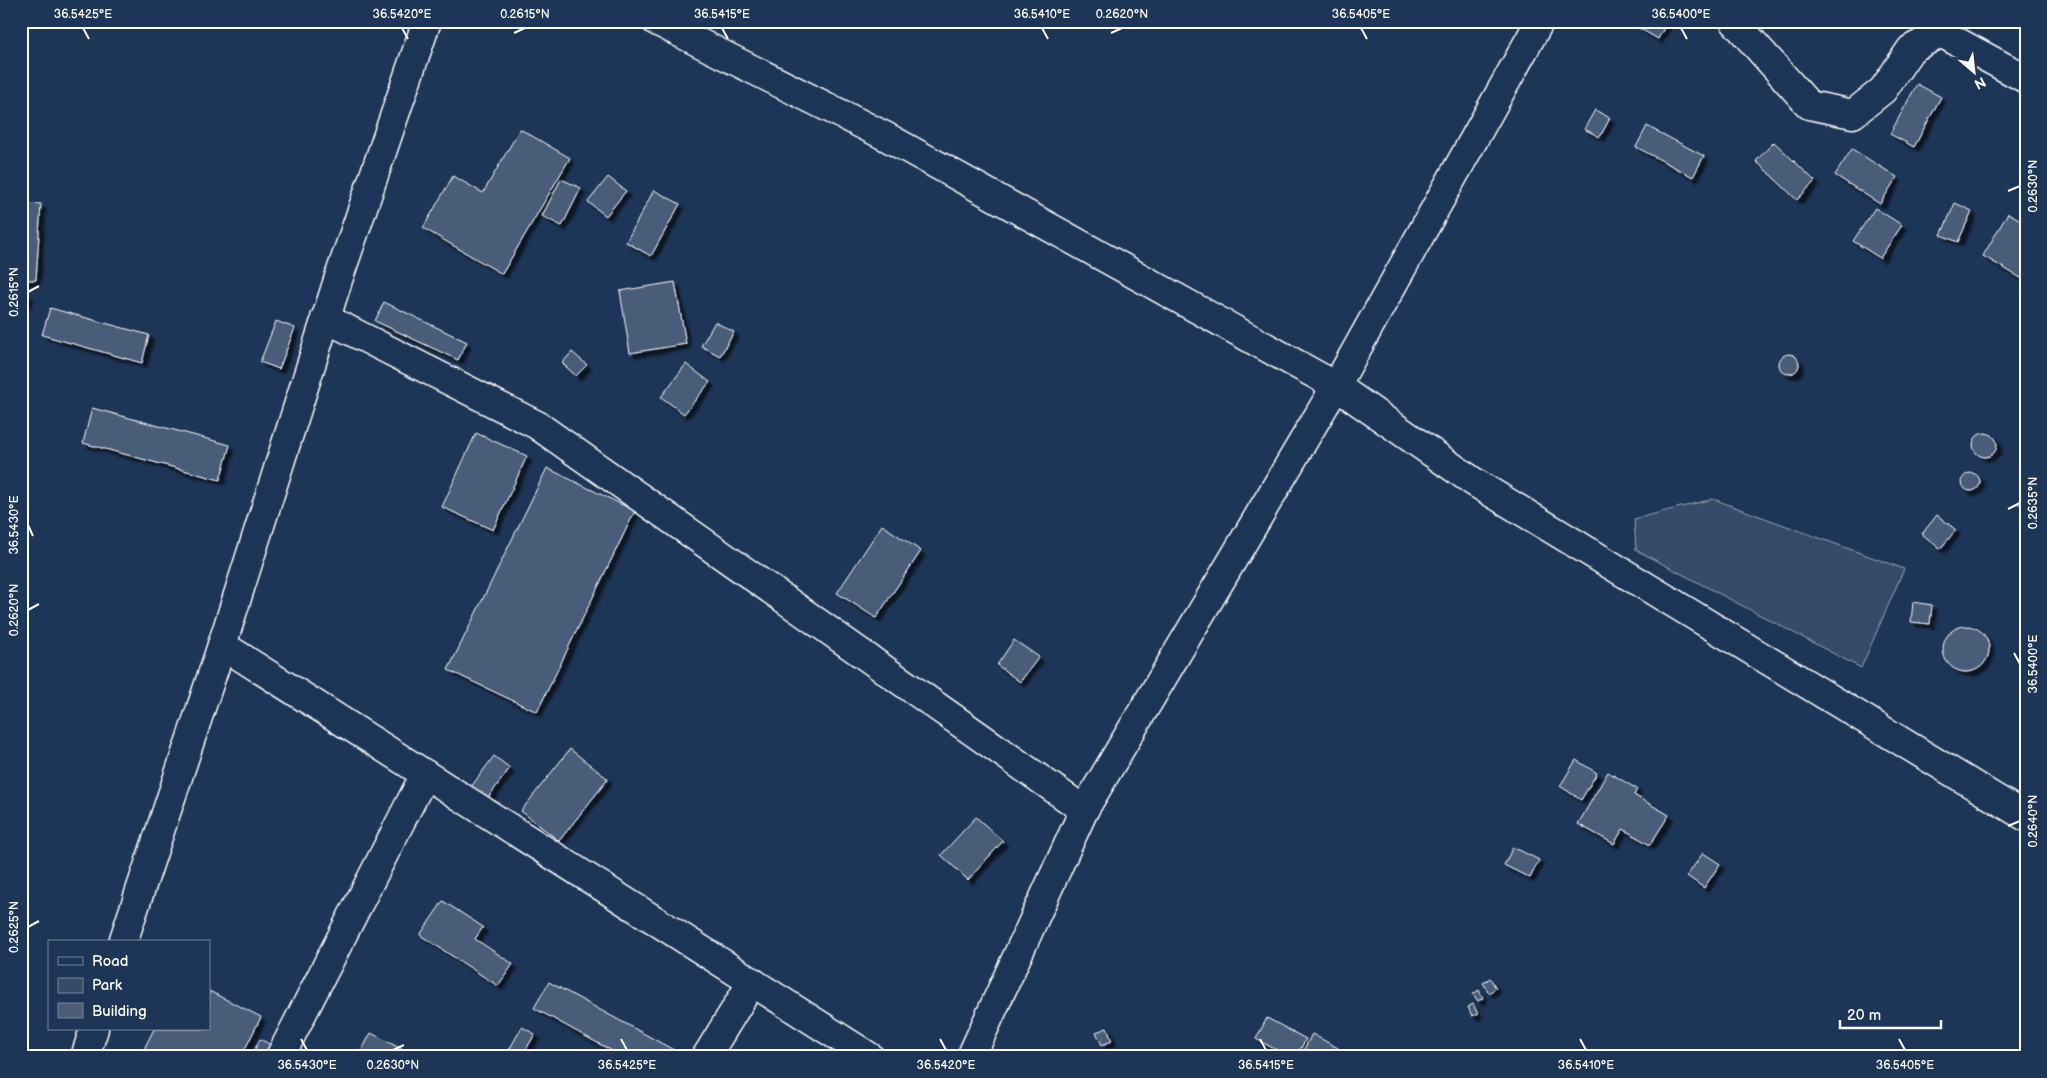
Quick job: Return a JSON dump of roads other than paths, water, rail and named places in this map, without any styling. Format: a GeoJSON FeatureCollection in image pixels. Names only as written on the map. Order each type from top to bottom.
{"type":"FeatureCollection","features":[{"type":"Feature","properties":{"kind":"street"},"geometry":{"type":"LineString","coordinates":[[125,940],[222,645],[325,318],[427,21]]}},
{"type":"Feature","properties":{"kind":"street"},"geometry":{"type":"LineString","coordinates":[[656,21],[885,136],[1336,386],[1474,482],[2026,817]]}},
{"type":"Feature","properties":{"kind":"street"},"geometry":{"type":"LineString","coordinates":[[971,1057],[1084,810],[1336,386],[1540,21]]}},
{"type":"Feature","properties":{"kind":"street"},"geometry":{"type":"LineString","coordinates":[[1734,21],[1809,106],[1853,114],[1883,90],[1911,49],[1941,33],[2026,79]]}},
{"type":"Feature","properties":{"kind":"street"},"geometry":{"type":"LineString","coordinates":[[325,318],[537,425],[1084,810]]}},
{"type":"Feature","properties":{"kind":"street"},"geometry":{"type":"LineString","coordinates":[[222,645],[870,1057]]}},
{"type":"Feature","properties":{"kind":"street"},"geometry":{"type":"LineString","coordinates":[[280,1057],[425,774]]}},
{"type":"Feature","properties":{"kind":"street"},"geometry":{"type":"LineString","coordinates":[[706,1057],[752,982]]}},
{"type":"Feature","properties":{"kind":"street"},"geometry":{"type":"LineString","coordinates":[[85,1057],[94,1030]]}}]}
